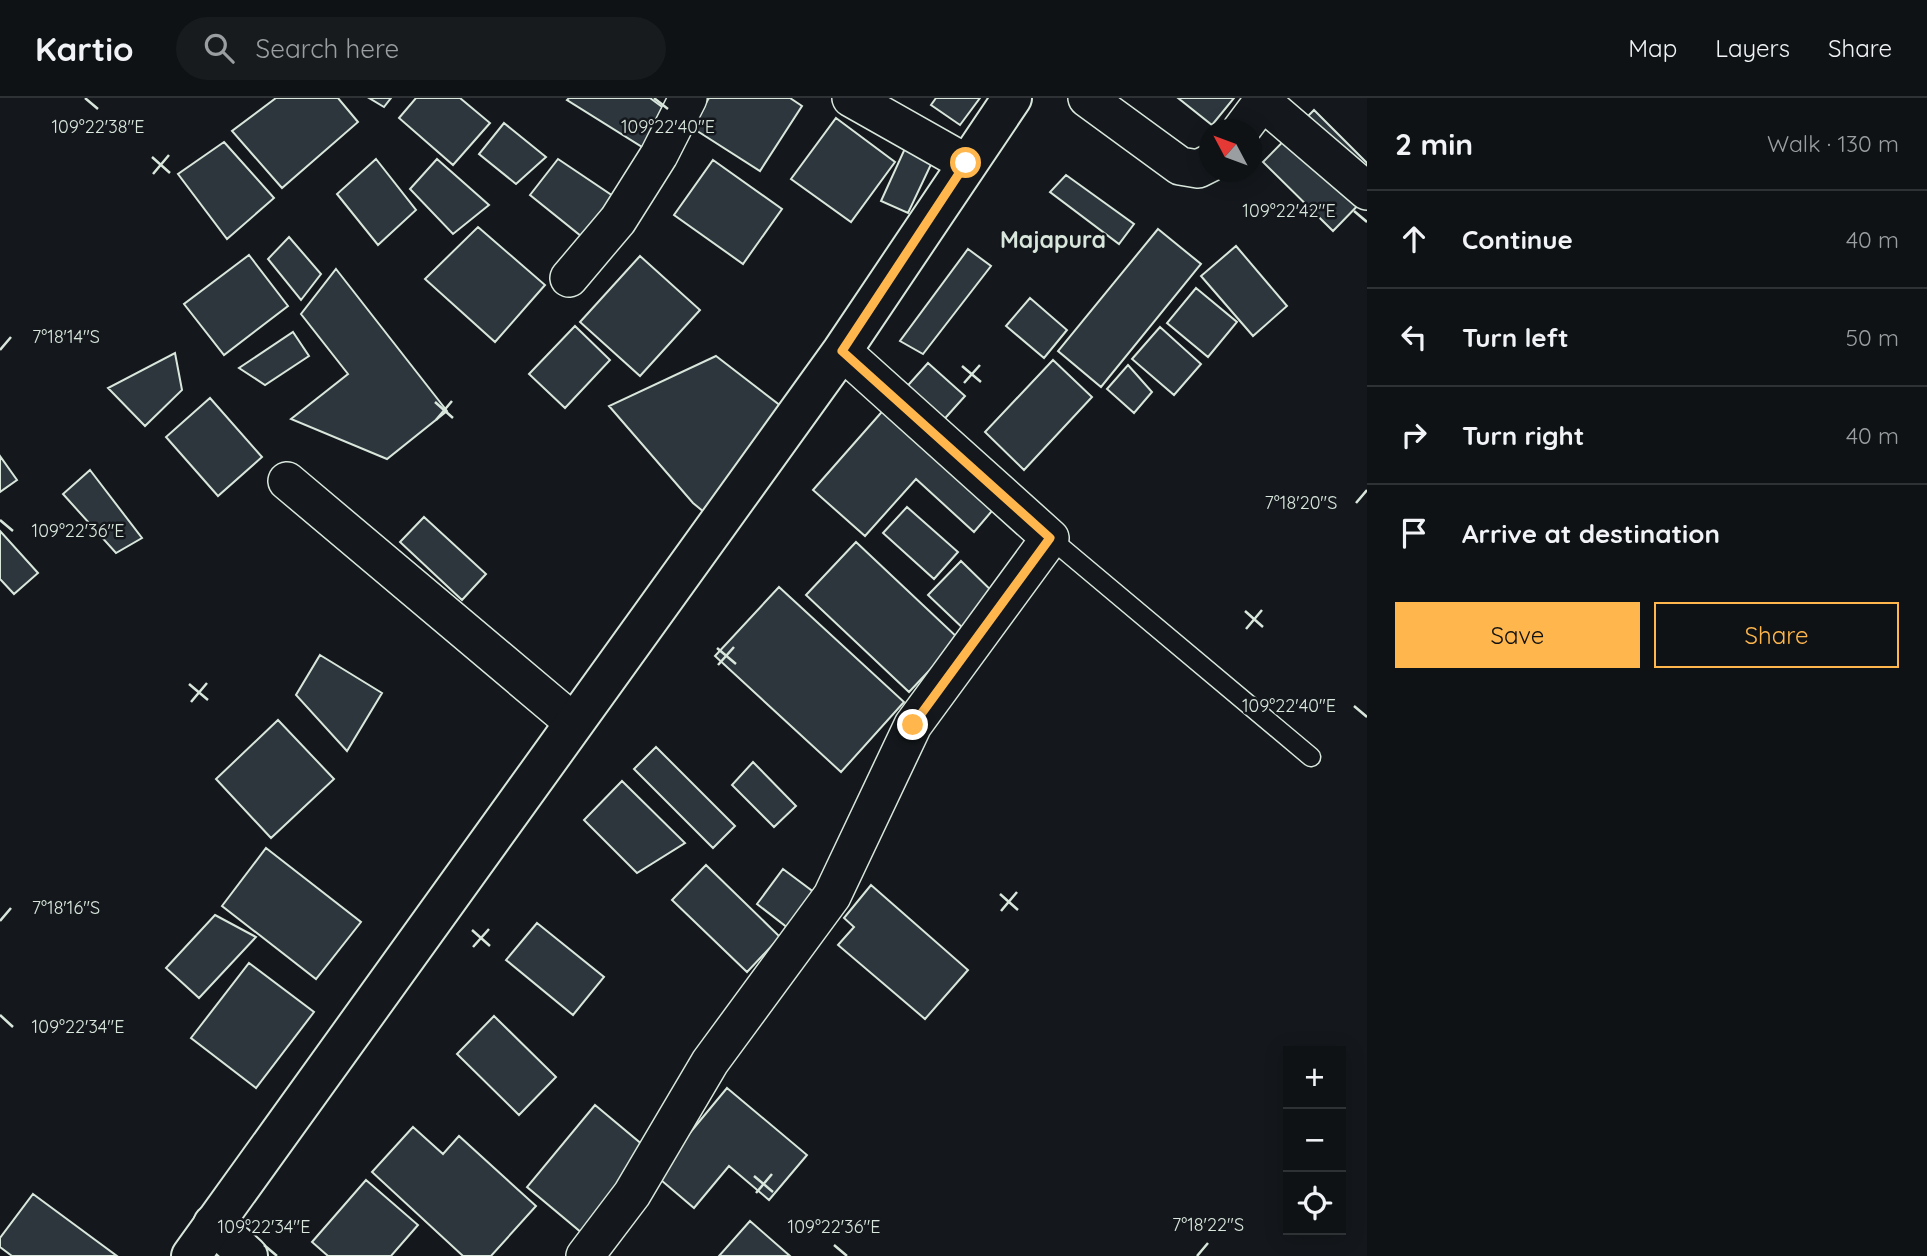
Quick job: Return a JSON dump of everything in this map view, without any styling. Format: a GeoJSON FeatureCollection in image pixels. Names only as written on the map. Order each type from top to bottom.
{"type":"FeatureCollection","features":[{"type":"Feature","properties":{"kind":"main road"},"geometry":{"type":"LineString","coordinates":[[191,1256],[842,351],[1012,98]]}},
{"type":"Feature","properties":{"kind":"main road"},"geometry":{"type":"LineString","coordinates":[[213,1224],[248,1256]]}},
{"type":"Feature","properties":{"kind":"street"},"geometry":{"type":"LineString","coordinates":[[569,278],[618,220],[659,155],[688,98]]}},
{"type":"Feature","properties":{"kind":"street"},"geometry":{"type":"LineString","coordinates":[[851,98],[966,163]]}},
{"type":"Feature","properties":{"kind":"street"},"geometry":{"type":"LineString","coordinates":[[1087,98],[1180,166],[1199,168]]}},
{"type":"Feature","properties":{"kind":"street"},"geometry":{"type":"LineString","coordinates":[[1256,110],[1367,191]]}},
{"type":"Feature","properties":{"kind":"street"},"geometry":{"type":"LineString","coordinates":[[585,1256],[632,1194],[710,1062],[832,897],[913,725],[1050,538],[842,351]]}},
{"type":"Feature","properties":{"kind":"street"},"geometry":{"type":"LineString","coordinates":[[287,481],[573,722]]}},
{"type":"Feature","properties":{"kind":"lane"},"geometry":{"type":"LineString","coordinates":[[1050,538],[1311,757]]}},
{"type":"Feature","properties":{"kind":"building"},"geometry":{"type":"Polygon","coordinates":[[[276,98],[338,98],[358,122],[282,188],[232,131],[276,98]]]}},
{"type":"Feature","properties":{"kind":"building"},"geometry":{"type":"Polygon","coordinates":[[[369,98],[391,98],[384,107],[369,98]]]}},
{"type":"Feature","properties":{"kind":"building"},"geometry":{"type":"Polygon","coordinates":[[[416,98],[460,98],[490,123],[453,165],[399,118],[416,98]]]}},
{"type":"Feature","properties":{"kind":"building"},"geometry":{"type":"Polygon","coordinates":[[[650,98],[669,112],[647,150],[567,100],[650,98]]]}},
{"type":"Feature","properties":{"kind":"building"},"geometry":{"type":"Polygon","coordinates":[[[709,98],[790,98],[802,106],[760,171],[691,127],[709,98]]]}},
{"type":"Feature","properties":{"kind":"building"},"geometry":{"type":"Polygon","coordinates":[[[936,98],[980,98],[960,125],[931,105],[936,98]]]}},
{"type":"Feature","properties":{"kind":"building"},"geometry":{"type":"Polygon","coordinates":[[[1178,98],[1234,98],[1217,119],[1204,119],[1178,98]]]}},
{"type":"Feature","properties":{"kind":"building"},"geometry":{"type":"Polygon","coordinates":[[[1314,110],[1367,163],[1367,196],[1333,231],[1263,162],[1314,110]]]}},
{"type":"Feature","properties":{"kind":"building"},"geometry":{"type":"Polygon","coordinates":[[[836,118],[895,162],[851,222],[791,179],[836,118]]]}},
{"type":"Feature","properties":{"kind":"building"},"geometry":{"type":"Polygon","coordinates":[[[504,123],[546,157],[516,184],[479,154],[504,123]]]}},
{"type":"Feature","properties":{"kind":"building"},"geometry":{"type":"Polygon","coordinates":[[[224,142],[274,198],[227,239],[178,174],[224,142]]]}},
{"type":"Feature","properties":{"kind":"building"},"geometry":{"type":"Polygon","coordinates":[[[907,144],[935,156],[908,213],[881,201],[907,144]]]}},
{"type":"Feature","properties":{"kind":"building"},"geometry":{"type":"Polygon","coordinates":[[[376,159],[416,210],[378,245],[337,194],[376,159]]]}},
{"type":"Feature","properties":{"kind":"building"},"geometry":{"type":"Polygon","coordinates":[[[437,159],[489,205],[453,234],[410,189],[437,159]]]}},
{"type":"Feature","properties":{"kind":"building"},"geometry":{"type":"Polygon","coordinates":[[[558,159],[613,196],[581,236],[530,195],[558,159]]]}},
{"type":"Feature","properties":{"kind":"building"},"geometry":{"type":"Polygon","coordinates":[[[713,160],[782,209],[743,264],[674,215],[713,160]]]}},
{"type":"Feature","properties":{"kind":"building"},"geometry":{"type":"Polygon","coordinates":[[[1066,175],[1134,224],[1119,244],[1050,192],[1066,175]]]}},
{"type":"Feature","properties":{"kind":"building"},"geometry":{"type":"Polygon","coordinates":[[[478,227],[545,285],[495,342],[425,279],[478,227]]]}},
{"type":"Feature","properties":{"kind":"building"},"geometry":{"type":"Polygon","coordinates":[[[1158,229],[1201,264],[1101,387],[1058,351],[1158,229]]]}},
{"type":"Feature","properties":{"kind":"building"},"geometry":{"type":"Polygon","coordinates":[[[289,237],[321,274],[301,300],[268,259],[289,237]]]}},
{"type":"Feature","properties":{"kind":"building"},"geometry":{"type":"Polygon","coordinates":[[[1236,246],[1287,306],[1253,336],[1201,276],[1236,246]]]}},
{"type":"Feature","properties":{"kind":"building"},"geometry":{"type":"Polygon","coordinates":[[[968,249],[991,266],[923,354],[900,341],[968,249]]]}},
{"type":"Feature","properties":{"kind":"building"},"geometry":{"type":"Polygon","coordinates":[[[249,255],[288,306],[224,355],[184,304],[249,255]]]}},
{"type":"Feature","properties":{"kind":"building"},"geometry":{"type":"Polygon","coordinates":[[[640,256],[700,310],[640,376],[580,322],[640,256]]]}},
{"type":"Feature","properties":{"kind":"building"},"geometry":{"type":"Polygon","coordinates":[[[336,269],[447,411],[387,459],[291,419],[348,374],[301,314],[336,269]]]}},
{"type":"Feature","properties":{"kind":"building"},"geometry":{"type":"Polygon","coordinates":[[[1196,288],[1237,322],[1208,357],[1167,323],[1196,288]]]}},
{"type":"Feature","properties":{"kind":"building"},"geometry":{"type":"Polygon","coordinates":[[[1030,298],[1067,330],[1044,358],[1006,326],[1030,298]]]}},
{"type":"Feature","properties":{"kind":"building"},"geometry":{"type":"Polygon","coordinates":[[[575,326],[610,360],[565,408],[529,374],[575,326]]]}},
{"type":"Feature","properties":{"kind":"building"},"geometry":{"type":"Polygon","coordinates":[[[1160,327],[1201,364],[1174,395],[1132,359],[1160,327]]]}},
{"type":"Feature","properties":{"kind":"building"},"geometry":{"type":"Polygon","coordinates":[[[293,332],[309,356],[265,385],[239,368],[293,332]]]}},
{"type":"Feature","properties":{"kind":"building"},"geometry":{"type":"Polygon","coordinates":[[[175,353],[182,390],[145,426],[108,388],[175,353]]]}},
{"type":"Feature","properties":{"kind":"building"},"geometry":{"type":"Polygon","coordinates":[[[716,356],[790,413],[710,517],[693,503],[609,406],[716,356]]]}},
{"type":"Feature","properties":{"kind":"building"},"geometry":{"type":"Polygon","coordinates":[[[1053,360],[1092,397],[1024,470],[985,432],[1053,360]]]}},
{"type":"Feature","properties":{"kind":"building"},"geometry":{"type":"Polygon","coordinates":[[[928,363],[965,396],[939,425],[902,392],[928,363]]]}},
{"type":"Feature","properties":{"kind":"building"},"geometry":{"type":"Polygon","coordinates":[[[1128,365],[1152,392],[1134,413],[1107,389],[1128,365]]]}},
{"type":"Feature","properties":{"kind":"building"},"geometry":{"type":"Polygon","coordinates":[[[210,398],[262,457],[218,496],[166,437],[210,398]]]}},
{"type":"Feature","properties":{"kind":"building"},"geometry":{"type":"Polygon","coordinates":[[[887,406],[997,505],[974,532],[916,479],[865,536],[813,490],[887,406]]]}},
{"type":"Feature","properties":{"kind":"building"},"geometry":{"type":"Polygon","coordinates":[[[0,456],[17,480],[0,492],[0,456]]]}},
{"type":"Feature","properties":{"kind":"building"},"geometry":{"type":"Polygon","coordinates":[[[90,470],[142,538],[116,553],[63,494],[90,470]]]}},
{"type":"Feature","properties":{"kind":"building"},"geometry":{"type":"Polygon","coordinates":[[[907,507],[958,552],[934,579],[883,533],[907,507]]]}},
{"type":"Feature","properties":{"kind":"building"},"geometry":{"type":"Polygon","coordinates":[[[424,517],[486,574],[462,600],[400,542],[424,517]]]}},
{"type":"Feature","properties":{"kind":"building"},"geometry":{"type":"Polygon","coordinates":[[[0,531],[38,573],[14,594],[0,579],[0,531]]]}},
{"type":"Feature","properties":{"kind":"building"},"geometry":{"type":"Polygon","coordinates":[[[856,542],[959,639],[909,692],[806,595],[856,542]]]}},
{"type":"Feature","properties":{"kind":"building"},"geometry":{"type":"Polygon","coordinates":[[[961,561],[999,598],[967,632],[928,595],[961,561]]]}},
{"type":"Feature","properties":{"kind":"building"},"geometry":{"type":"Polygon","coordinates":[[[779,587],[904,702],[841,772],[715,656],[779,587]]]}},
{"type":"Feature","properties":{"kind":"building"},"geometry":{"type":"Polygon","coordinates":[[[320,655],[382,693],[347,751],[296,695],[320,655]]]}},
{"type":"Feature","properties":{"kind":"building"},"geometry":{"type":"Polygon","coordinates":[[[278,720],[334,779],[271,838],[216,779],[278,720]]]}},
{"type":"Feature","properties":{"kind":"building"},"geometry":{"type":"Polygon","coordinates":[[[656,747],[735,826],[713,848],[634,769],[656,747]]]}},
{"type":"Feature","properties":{"kind":"building"},"geometry":{"type":"Polygon","coordinates":[[[753,762],[796,806],[774,827],[732,785],[753,762]]]}},
{"type":"Feature","properties":{"kind":"building"},"geometry":{"type":"Polygon","coordinates":[[[622,781],[685,843],[637,873],[584,820],[622,781]]]}},
{"type":"Feature","properties":{"kind":"building"},"geometry":{"type":"Polygon","coordinates":[[[266,848],[361,922],[316,979],[222,906],[266,848]]]}},
{"type":"Feature","properties":{"kind":"building"},"geometry":{"type":"Polygon","coordinates":[[[706,865],[780,937],[747,972],[672,900],[706,865]]]}},
{"type":"Feature","properties":{"kind":"building"},"geometry":{"type":"Polygon","coordinates":[[[783,869],[815,893],[788,928],[757,904],[783,869]]]}},
{"type":"Feature","properties":{"kind":"building"},"geometry":{"type":"Polygon","coordinates":[[[871,885],[968,970],[925,1019],[838,945],[854,927],[844,918],[871,885]]]}},
{"type":"Feature","properties":{"kind":"building"},"geometry":{"type":"Polygon","coordinates":[[[215,915],[256,937],[199,998],[166,968],[215,915]]]}},
{"type":"Feature","properties":{"kind":"building"},"geometry":{"type":"Polygon","coordinates":[[[537,923],[604,977],[573,1015],[506,960],[537,923]]]}},
{"type":"Feature","properties":{"kind":"building"},"geometry":{"type":"Polygon","coordinates":[[[249,963],[314,1012],[256,1088],[191,1038],[249,963]]]}},
{"type":"Feature","properties":{"kind":"building"},"geometry":{"type":"Polygon","coordinates":[[[494,1016],[556,1077],[519,1115],[457,1054],[494,1016]]]}},
{"type":"Feature","properties":{"kind":"building"},"geometry":{"type":"Polygon","coordinates":[[[727,1088],[807,1155],[769,1200],[729,1166],[694,1208],[655,1175],[727,1088]]]}},
{"type":"Feature","properties":{"kind":"building"},"geometry":{"type":"Polygon","coordinates":[[[595,1105],[650,1151],[582,1233],[527,1187],[595,1105]]]}},
{"type":"Feature","properties":{"kind":"building"},"geometry":{"type":"Polygon","coordinates":[[[413,1127],[443,1154],[459,1136],[536,1206],[491,1256],[463,1256],[372,1172],[413,1127]]]}},
{"type":"Feature","properties":{"kind":"building"},"geometry":{"type":"Polygon","coordinates":[[[366,1180],[418,1225],[391,1256],[328,1256],[312,1242],[366,1180]]]}},
{"type":"Feature","properties":{"kind":"building"},"geometry":{"type":"Polygon","coordinates":[[[33,1194],[117,1256],[12,1256],[0,1247],[0,1238],[33,1194]]]}},
{"type":"Feature","properties":{"kind":"building"},"geometry":{"type":"Polygon","coordinates":[[[750,1221],[790,1256],[719,1256],[750,1221]]]}},
{"type":"Feature","properties":{"kind":"district","name":"Majapura"},"geometry":{"type":"Point","coordinates":[1053,239]}},
{"type":"Feature","properties":{"kind":"route"},"geometry":{"type":"LineString","coordinates":[[913,725],[1050,538],[842,351],[966,163]]}}]}
